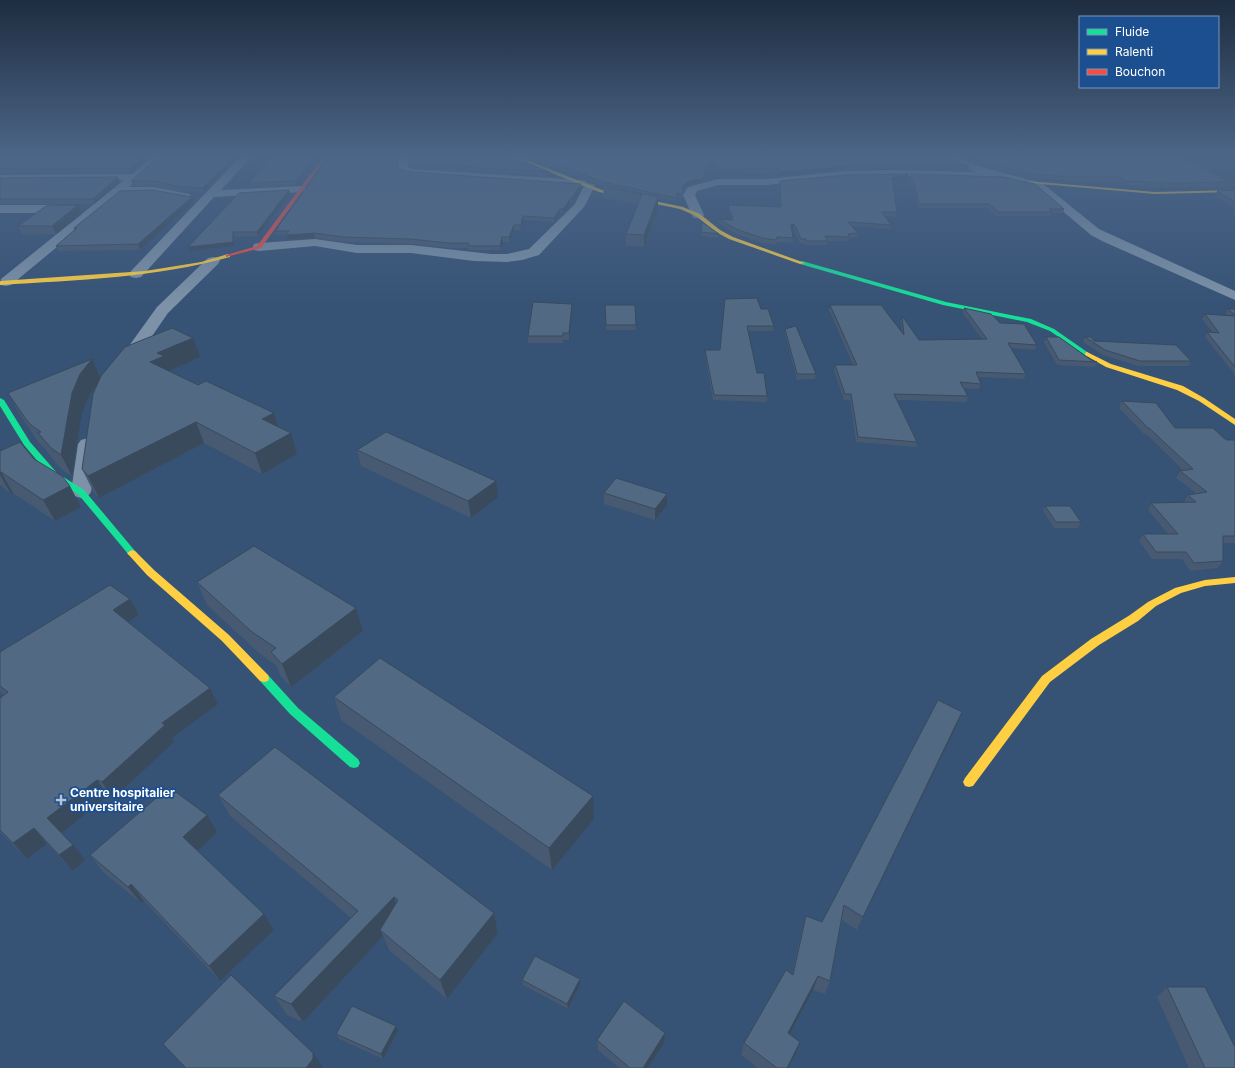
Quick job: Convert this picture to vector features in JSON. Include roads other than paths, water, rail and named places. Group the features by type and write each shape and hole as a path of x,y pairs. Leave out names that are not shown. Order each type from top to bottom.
{"street":[{"path":"3,282 101,206"},
{"path":"136,274 201,206"},
{"path":"259,247 290,206"},
{"path":"3,282 80,279 136,274 213,261 259,247 306,242 324,243 361,249 409,249 493,258 514,257 529,255 534,252 578,206"},
{"path":"671,206 681,208 698,215 718,231 731,238 820,269 945,304 1024,319 1042,325 1052,330 1096,360 1179,388 1207,403 1235,423"},
{"path":"694,206 698,215"},
{"path":"1063,206 1090,228 1106,238 1235,296"},
{"path":"0,209 98,208"},
{"path":"116,374 145,336 162,310 213,261"},
{"path":"0,400 27,443 54,475 81,492 119,536 142,566 185,601 241,652 294,711 354,763"},
{"path":"81,492 90,430"},
{"path":"969,782 1046,679 1095,642 1134,618 1152,604 1178,590 1205,583 1235,580"}],"place":[{"name":"Centre hospitalier universitaire","path":"61,800"}]}
